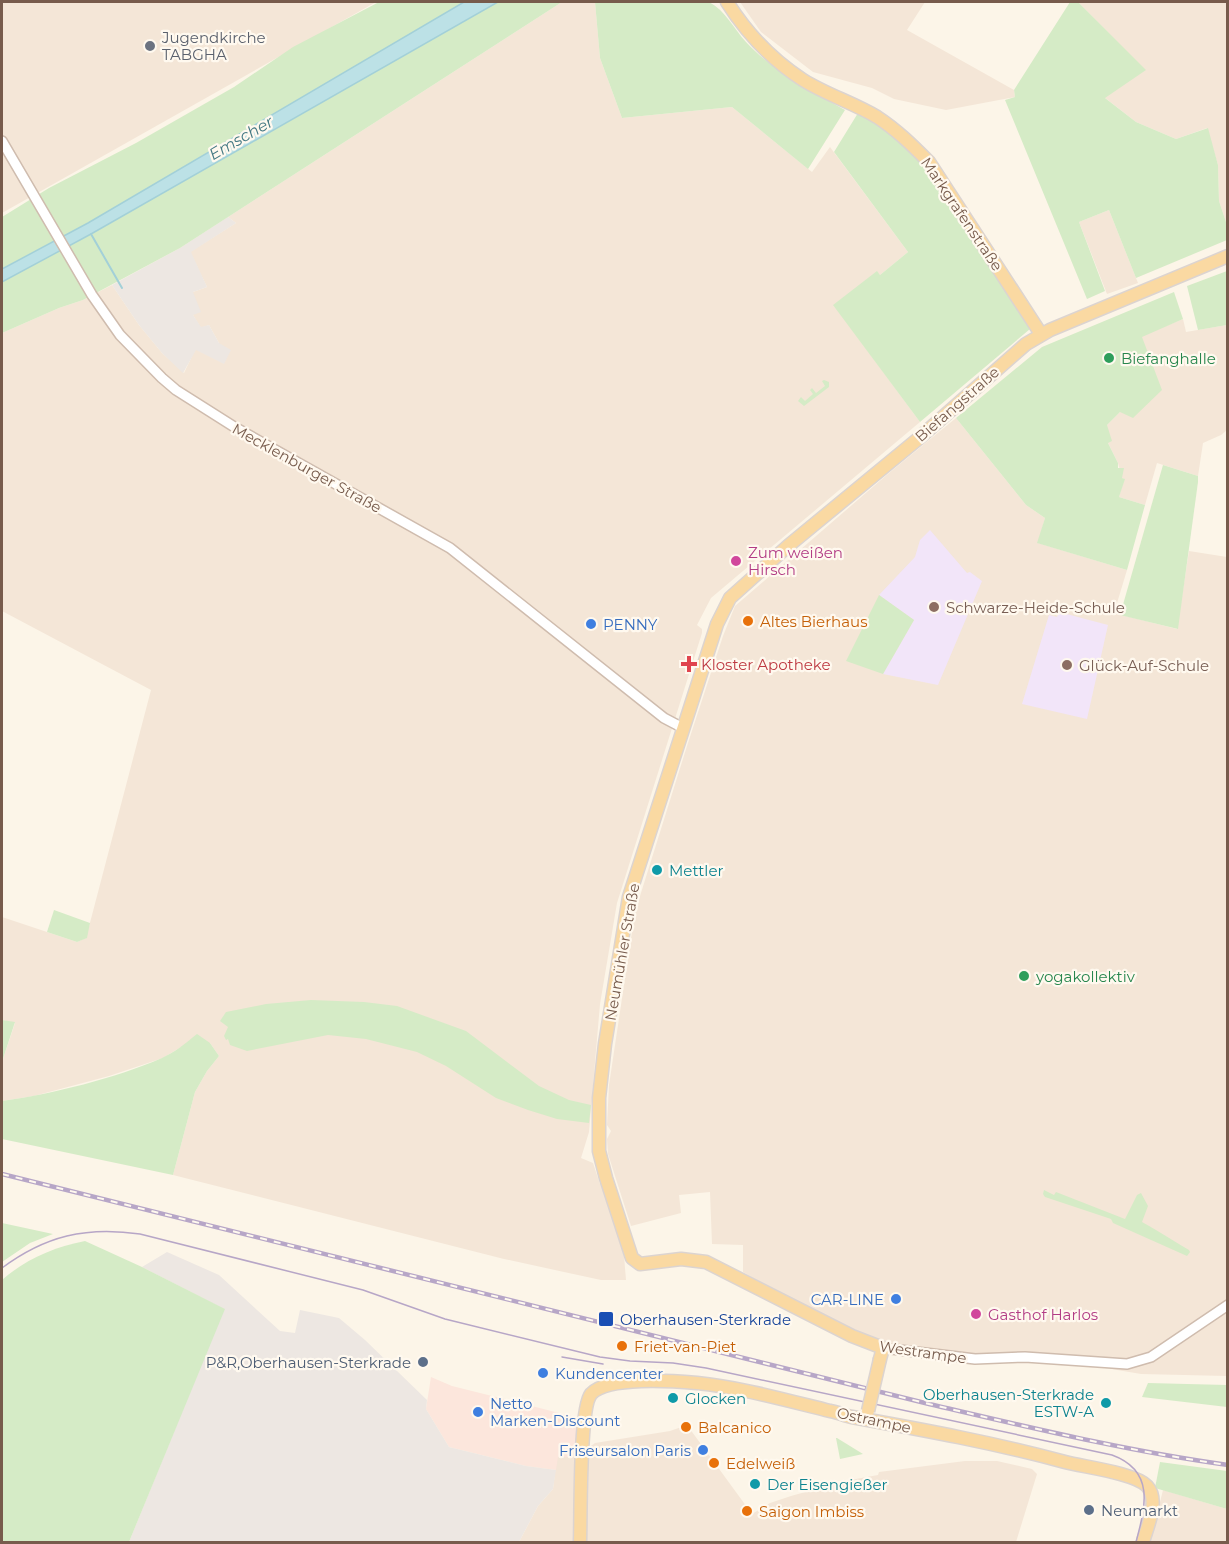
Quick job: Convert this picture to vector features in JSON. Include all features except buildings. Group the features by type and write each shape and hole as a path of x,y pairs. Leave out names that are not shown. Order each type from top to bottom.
{"main road":[{"name":"Markgrafenstraße","path":"727,2 749,32 786,67 819,89 877,117 901,135 929,162 1041,334"},
{"name":"Biefangstraße","path":"723,609 730,598 788,546 918,439 1026,344 1041,334 1227,256"},
{"name":"Neumühler Straße","path":"640,1264 632,1258 600,1158 599,1098 629,897 723,609"},
{"name":"Westrampe","path":"640,1264 688,1259 706,1262 852,1336 881,1354"},
{"path":"867,1414 881,1354"},
{"name":"Ostrampe","path":"580,1542 585,1410 590,1396 598,1389 633,1382 699,1383 851,1417 867,1414 1133,1478 1145,1485 1150,1491 1153,1502 1143,1542"}],"street":[{"name":"Mecklenburger Straße","path":"2,141 92,295 120,334 146,364 176,390 236,428 450,548 664,718 683,728"},
{"name":"Westrampe","path":"881,1354 975,1359 1025,1357 1127,1364 1140,1362 1161,1352 1227,1305"}],"shaded area":[{"path":"2,2 376,2 2,213"},
{"path":"562,2 595,2 600,58 622,118 732,107 812,172 830,147 908,252 880,275 877,272 834,305 920,422 711,598 697,625 702,629 702,633 617,903 600,1004 589,1132 581,1158 593,1163 600,1184 602,1184 624,1256 626,1280 601,1280 504,1259 173,1175 195,1092 219,1056 210,1043 181,1047 163,1058 109,1076 34,1096 2,1101 2,1062 15,1023 2,1020 2,917 77,942 86,938 151,690 2,611 2,333 83,300 112,285 139,325 162,353 184,373 195,350 219,343 209,325 201,328 193,315 193,292 207,287 190,252 236,223 228,217"},
{"path":"740,2 925,2 907,30 1014,90 1015,97 946,110 894,99 872,88 813,72 761,32"},
{"path":"1078,2 1227,2 1227,225 1219,201 1218,165 1207,128 1176,139 1136,122 1104,97 1145,70"},
{"path":"1109,210 1138,283 1107,294 1079,222"},
{"path":"228,217 236,223 191,252 207,287 193,292 201,312 193,315 201,327 209,325 219,343 231,350 224,364 196,350 183,373 162,353 139,325 112,285 180,248"},
{"path":"1183,319 1186,332 1227,325 1227,430 1203,443 1198,476 1157,463 1145,505 1119,497 1124,479 1108,443 1107,425 1120,412 1141,336"},
{"path":"956,418 1026,505 1045,518 1038,543 1127,570 1114,613 1177,629 1189,551 1227,557 1227,1376 1141,1374 1022,1354 987,1356 892,1348 816,1315 743,1272 743,1245 712,1244 710,1192 679,1195 681,1213 631,1226 608,1154 607,1139 611,1131 607,1125 609,1085 635,912 687,746 735,606"},
{"name":"Schwarze-Heide-Schule","path":"930,530 967,573 970,572 982,581 938,685 883,674 914,620 879,595 915,557 920,540"},
{"name":"Glück-Auf-Schule","path":"1059,612 1108,625 1087,719 1022,704 1049,615 1057,617"},
{"path":"167,1252 219,1275 280,1331 295,1333 300,1310 339,1318 427,1400 426,1409 449,1447 526,1466 556,1470 553,1489 538,1506 519,1542 129,1542 224,1309 142,1267"},
{"path":"431,1377 452,1386 579,1418 576,1457 558,1457 556,1470 526,1466 449,1447 426,1409"},
{"path":"687,1425 752,1514 770,1503 791,1496 845,1481 878,1475 879,1472 965,1461 997,1461 1032,1469 1037,1474 1016,1542 519,1542 538,1506 553,1489 557,1456 590,1457 591,1446 595,1443 670,1431"},
{"path":"1163,1490 1227,1509 1227,1542 1150,1542"}],"green space":[{"path":"379,2 562,2 180,248 83,300 2,333 2,217 49,188 136,143 234,87 293,47"},
{"path":"595,2 709,2 720,10 746,42 768,63 845,110 808,169 732,107 622,118 600,58"},
{"path":"1070,2 1078,2 1146,70 1105,98 1136,122 1176,139 1208,128 1218,165 1219,201 1227,225 1227,240 1136,278 1109,210 1079,222 1105,291 1087,299 1005,100 1015,97 1014,90"},
{"path":"858,113 893,133 923,163 1030,329 920,422 833,305 877,271 880,275 908,252 834,152"},
{"path":"1227,271 1227,325 1198,330 1187,286"},
{"path":"1174,292 1183,319 1142,337 1162,390 1133,418 1120,412 1107,425 1112,441 1108,443 1118,463 1118,468 1124,468 1122,478 1125,479 1119,497 1145,505 1127,570 1037,543 1045,518 1026,505 956,418 1042,347"},
{"path":"822,381 829,382 829,387 804,406 798,401 801,397 805,401 813,394 810,390 812,388 816,393 825,386"},
{"path":"1163,465 1198,476 1178,629 1120,615"},
{"path":"879,595 914,620 883,674 846,661"},
{"path":"54,910 90,923 87,938 77,942 47,932"},
{"path":"311,1000 397,1006 466,1031 539,1086 569,1100 591,1105 589,1123 557,1119 496,1098 446,1066 417,1052 366,1039 328,1035 247,1051 230,1045 224,1036 228,1027 220,1021 226,1012 266,1004"},
{"path":"2,1020 15,1022 2,1062"},
{"path":"197,1034 210,1043 219,1056 195,1092 173,1175 2,1139 2,1101 62,1090 125,1072 167,1056"},
{"path":"1044,1190 1054,1195 1056,1192 1125,1219 1137,1195 1141,1193 1148,1206 1142,1222 1190,1252 1187,1256 1113,1223 1111,1219 1045,1197"},
{"path":"2,1223 53,1234 30,1243 2,1262"},
{"path":"85,1241 225,1309 129,1542 2,1542 2,1280 41,1255"},
{"path":"1148,1383 1227,1385 1227,1407 1142,1397"},
{"path":"837,1438 863,1454 840,1459"},
{"path":"1160,1462 1227,1471 1227,1509 1155,1488"}],"water":[{"name":"Emscher","path":"464,2 498,2 91,234 2,282 2,269 88,223"}],"waterway":[{"path":"91,234 122,288"}],"tram line":[{"path":"2,1268 34,1248 67,1236 102,1231 140,1234 363,1290 445,1319 600,1357 706,1368 1112,1455 1126,1462 1136,1471 1141,1481 1144,1504 1136,1542"},
{"path":"562,1357 603,1364"}],"railway":[{"path":"2,1174 929,1404 1115,1446 1228,1465"}],"place":[{"name":"Jugendkirche TABGHA","path":"150,46"},
{"name":"Biefanghalle","path":"1109,358"},
{"name":"Zum weißen Hirsch","path":"736,561"},
{"name":"Schwarze-Heide-Schule","path":"934,607"},
{"name":"Altes Bierhaus","path":"748,621"},
{"name":"PENNY","path":"591,624"},
{"name":"Kloster Apotheke","path":"689,664"},
{"name":"Glück-Auf-Schule","path":"1067,665"},
{"name":"Mettler","path":"657,870"},
{"name":"yogakollektiv","path":"1024,976"},
{"name":"CAR-LINE","path":"896,1299"},
{"name":"Gasthof Harlos","path":"976,1314"},
{"name":"Oberhausen-Sterkrade","path":"606,1319"},
{"name":"Friet-van-Piet","path":"622,1346"},
{"name":"P&R,Oberhausen-Sterkrade","path":"423,1362"},
{"name":"Kundencenter","path":"543,1373"},
{"name":"Glocken","path":"673,1398"},
{"name":"Oberhausen-Sterkrade ESTW-A","path":"1106,1403"},
{"name":"Netto Marken-Discount","path":"478,1412"},
{"name":"Balcanico","path":"686,1427"},
{"name":"Friseursalon Paris","path":"703,1450"},
{"name":"Edelweiß","path":"714,1463"},
{"name":"Der Eisengießer","path":"755,1484"},
{"name":"Neumarkt","path":"1089,1510"},
{"name":"Saigon Imbiss","path":"747,1511"}]}
